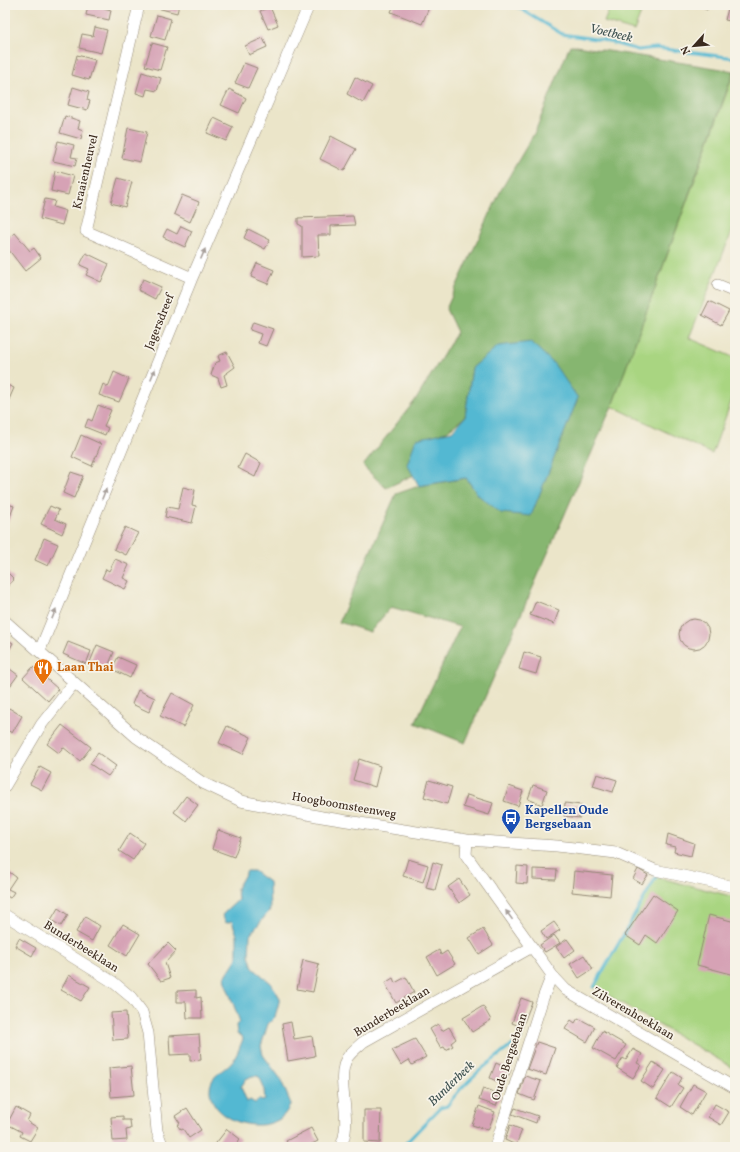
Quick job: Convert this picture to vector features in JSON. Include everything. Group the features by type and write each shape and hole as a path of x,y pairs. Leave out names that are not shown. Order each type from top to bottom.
{"street":[{"name":"Kraaienheuvel","path":"139,5 86,231 192,278"},
{"name":"Jagersdreef","path":"40,650 192,278 309,5"},
{"path":"718,285 735,292"},
{"name":"Hoogboomsteenweg","path":"5,621 40,650 74,683 136,737 203,783 241,801 322,817 467,840 557,846 616,853 655,870 735,888"},
{"path":"5,786 41,725 74,683"},
{"path":"467,840 466,855 532,946"},
{"name":"Bunderbeeklaan","path":"5,915 113,982 131,997 142,1012 148,1033 157,1131 163,1147"},
{"name":"Zilverenhoeklaan","path":"532,946 552,975 566,990 735,1088"},
{"name":"Bunderbeeklaan","path":"340,1147 346,1125 343,1072 347,1058 363,1042 532,946"},
{"name":"Oude Bergsebaan","path":"495,1147 543,998 552,975"}],"green space":[{"path":"611,5 644,5 634,31 604,22"},
{"path":"570,45 734,71 612,406 465,743 415,723 460,627 391,607 370,632 339,622 396,494 419,486 466,478 478,495 472,368 465,417 430,444 416,474 386,488 363,466 417,398 457,332 446,309 501,190 535,132"},
{"path":"735,70 735,224 689,338 735,358 735,391 712,454 612,406"},
{"path":"656,877 735,897 735,1069 594,987"}],"water":[{"path":"531,342 554,364 578,398 531,516 501,513 478,495 466,478 419,486 407,464 416,439 452,431 465,417 472,368 498,346"},
{"path":"247,871 254,871 269,882 270,910 250,935 249,955 253,968 271,983 280,998 275,1017 268,1024 261,1046 263,1055 280,1078 291,1104 286,1113 280,1119 269,1124 248,1124 227,1117 213,1102 210,1092 212,1081 234,1059 243,1039 242,1036 237,1034 236,1025 240,1022 227,987 225,977 237,958 237,935 232,921 226,923 222,915 238,900 237,888","holes":["252,1076 258,1076 263,1084 265,1100 261,1101 260,1099 255,1103 250,1100 247,1102 241,1087 246,1079"]}],"building":[{"path":"88,5 105,5 104,8 111,10 109,20 86,15"},
{"path":"158,5 179,5 177,13 157,8"},
{"path":"394,5 430,5 422,24 391,12"},
{"path":"696,5 709,5 707,10"},
{"path":"729,5 735,5 735,22 725,20"},
{"path":"270,7 278,25 268,29 260,11"},
{"path":"157,15 171,19 165,40 151,36"},
{"path":"95,27 107,30 101,53 79,48 82,34 93,36"},
{"path":"263,38 267,47 249,55 245,46"},
{"path":"152,43 167,47 160,70 145,66"},
{"path":"77,55 95,60 89,80 72,75"},
{"path":"244,63 257,68 248,88 235,83"},
{"path":"142,72 161,78 157,91 147,89 145,96 136,93"},
{"path":"355,77 372,86 363,103 347,94"},
{"path":"73,87 89,92 87,100 90,101 87,110 68,105"},
{"path":"229,89 246,98 239,113 221,105"},
{"path":"65,116 80,121 78,128 83,130 81,139 60,133"},
{"path":"214,118 233,127 226,141 207,133"},
{"path":"128,128 147,132 140,162 122,158"},
{"path":"331,136 356,149 344,171 320,159"},
{"path":"58,141 74,145 71,157 77,158 75,166 53,161"},
{"path":"55,171 73,176 68,195 51,191"},
{"path":"118,178 132,182 125,207 111,203"},
{"path":"182,195 199,202 190,222 174,214"},
{"path":"45,199 55,201 53,207 66,211 62,225 40,219"},
{"path":"353,216 355,225 331,226 331,235 318,235 319,256 302,257 302,226 298,224 298,218"},
{"path":"181,226 192,231 185,247 163,237 167,229 177,234"},
{"path":"248,229 270,240 265,249 244,238"},
{"path":"15,233 30,251 34,248 41,258 25,271 5,245 5,240"},
{"path":"86,253 109,264 101,282 86,275 89,269 80,265"},
{"path":"257,263 274,270 268,284 251,277"},
{"path":"143,279 161,287 155,299 138,290"},
{"path":"709,301 729,311 721,325 702,315"},
{"path":"253,322 273,329 266,346 258,343 261,334 250,330"},
{"path":"227,352 235,367 224,375 227,385 221,387 218,378 211,375 215,363 220,361 218,356"},
{"path":"114,372 129,379 119,402 99,395 103,384 108,387"},
{"path":"5,384 14,388 7,404 5,404"},
{"path":"98,405 111,410 104,426 108,428 105,435 85,427 88,419 92,421"},
{"path":"81,435 101,444 92,466 72,457"},
{"path":"245,454 261,463 255,477 238,468"},
{"path":"71,472 83,476 74,498 63,493"},
{"path":"183,487 195,490 192,505 196,506 192,523 165,517 167,507 178,509"},
{"path":"5,503 14,506 8,522 5,521"},
{"path":"50,506 59,510 55,519 66,524 62,534 41,524"},
{"path":"125,527 138,533 126,555 114,549"},
{"path":"44,538 58,544 48,566 35,560"},
{"path":"115,559 129,565 123,578 129,581 125,589 102,578 106,569 109,571"},
{"path":"5,570 14,579 5,589"},
{"path":"536,601 559,610 554,624 530,615"},
{"path":"694,619 700,620 708,628 708,640 700,648 694,649 688,648 680,640 679,634 680,628 688,620"},
{"path":"5,638 13,643 7,654 5,653"},
{"path":"68,642 91,651 86,664 63,654"},
{"path":"97,645 114,652 107,669 90,662"},
{"path":"524,652 541,657 536,674 519,669"},
{"path":"118,657 136,665 130,678 112,669"},
{"path":"6,666 18,675 10,686 5,682"},
{"path":"33,667 58,689 48,701 23,678"},
{"path":"138,690 155,698 149,712 132,704"},
{"path":"172,693 194,705 183,727 160,716"},
{"path":"9,708 22,716 12,733 5,729 5,713"},
{"path":"62,725 91,747 80,761 63,747 59,753 47,744"},
{"path":"227,726 251,737 243,754 219,743"},
{"path":"98,753 116,766 108,776 90,764"},
{"path":"359,759 380,766 375,787 353,780"},
{"path":"40,767 51,773 42,790 30,784"},
{"path":"597,774 617,780 613,792 593,786"},
{"path":"429,780 452,787 447,804 424,797"},
{"path":"533,785 547,790 542,805 528,799"},
{"path":"509,786 523,791 518,806 504,801"},
{"path":"467,795 493,803 489,815 463,807"},
{"path":"186,796 198,805 186,821 174,812"},
{"path":"565,803 581,805 580,818 564,816"},
{"path":"218,830 241,838 234,857 212,849"},
{"path":"130,833 144,843 133,860 119,851"},
{"path":"668,834 694,843 691,856 674,852 675,847 666,845"},
{"path":"5,858 10,861 5,869"},
{"path":"408,859 428,865 423,882 403,876"},
{"path":"433,862 442,865 435,890 426,888"},
{"path":"517,866 528,867 527,884 516,883"},
{"path":"5,869 16,877 8,889 14,892 10,898 5,895"},
{"path":"533,869 557,870 556,880 533,879"},
{"path":"638,869 648,875 642,884 633,879"},
{"path":"574,871 612,875 610,896 572,892"},
{"path":"459,879 470,895 459,903 448,887"},
{"path":"653,894 678,911 657,943 646,935 640,945 625,935"},
{"path":"58,908 68,915 61,926 51,920"},
{"path":"709,915 735,922 735,975 697,965"},
{"path":"85,917 100,926 92,941 76,932"},
{"path":"554,922 560,930 546,939 541,931"},
{"path":"123,924 140,934 127,956 110,945"},
{"path":"483,929 493,945 479,954 469,938"},
{"path":"554,935 560,943 545,952 540,945"},
{"path":"19,938 36,948 32,956 15,946"},
{"path":"567,939 575,950 564,958 556,947"},
{"path":"168,943 176,951 165,963 170,978 161,981 148,964"},
{"path":"439,950 441,955 447,951 455,964 437,975 427,957"},
{"path":"584,955 593,969 579,978 570,964"},
{"path":"303,960 319,964 313,992 297,989"},
{"path":"69,975 90,987 81,1001 61,990"},
{"path":"406,977 414,992 396,1003 385,983 393,978 395,983"},
{"path":"196,990 196,998 201,997 202,1018 187,1018 186,1002 177,1002 177,991"},
{"path":"521,998 532,1002 522,1027 512,1023"},
{"path":"483,1006 491,1020 472,1032 463,1018"},
{"path":"126,1012 128,1039 113,1040 111,1013"},
{"path":"578,1018 595,1027 587,1042 565,1029 571,1020 575,1023"},
{"path":"291,1022 294,1039 312,1036 315,1056 288,1061 282,1024"},
{"path":"438,1024 442,1031 449,1027 456,1039 451,1043 453,1046 446,1050 444,1047 441,1048 430,1029"},
{"path":"602,1031 626,1045 616,1061 593,1048"},
{"path":"199,1034 201,1060 190,1061 190,1054 170,1055 169,1036"},
{"path":"415,1039 426,1057 412,1065 409,1060 401,1065 392,1050"},
{"path":"537,1042 555,1048 546,1075 527,1069"},
{"path":"633,1049 642,1054 637,1063 641,1065 633,1078 617,1068 623,1058 626,1060"},
{"path":"653,1062 665,1070 653,1089 641,1081"},
{"path":"496,1063 511,1070 504,1085 490,1078"},
{"path":"131,1066 134,1095 111,1097 109,1068"},
{"path":"673,1072 682,1078 678,1085 683,1088 671,1107 657,1098"},
{"path":"525,1076 541,1081 534,1100 519,1094"},
{"path":"693,1084 706,1091 692,1115 680,1107"},
{"path":"483,1088 501,1095 496,1106 479,1100"},
{"path":"715,1104 729,1112 721,1125 708,1117"},
{"path":"479,1106 495,1112 488,1130 472,1125"},
{"path":"16,1107 30,1115 27,1121 38,1128 30,1141 20,1136 22,1132 7,1124"},
{"path":"187,1108 201,1130 189,1138 183,1129 181,1130 177,1125 180,1123 175,1116"},
{"path":"515,1108 538,1116 536,1123 512,1114"},
{"path":"364,1110 381,1110 380,1143 364,1142"},
{"path":"123,1116 123,1120 130,1120 131,1129 126,1130 127,1140 113,1141 111,1117"},
{"path":"510,1125 522,1130 516,1145 505,1140"},
{"path":"311,1128 318,1141 306,1147 290,1147 286,1141"},
{"path":"227,1129 240,1139 234,1147 213,1147"}],"waterway":[{"name":"Voetbeek","path":"514,5 562,34 602,40 638,50 656,48 735,58"},
{"name":"Bunderbeek","path":"594,987 656,877"},
{"name":"Bunderbeek","path":"402,1147 440,1108 447,1106 472,1078 521,1039"}],"place":[{"name":"Laan Thai","path":"43,685"},
{"name":"Kapellen Oude Bergsebaan","path":"511,835"}]}
